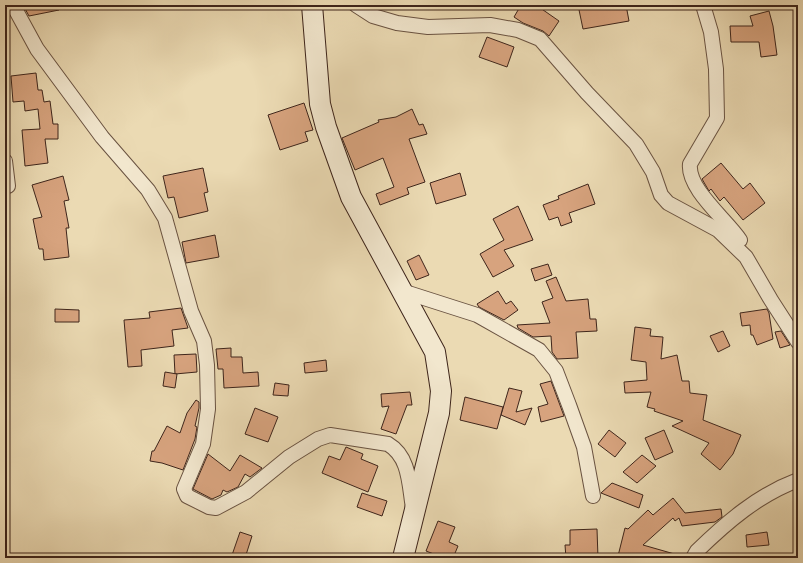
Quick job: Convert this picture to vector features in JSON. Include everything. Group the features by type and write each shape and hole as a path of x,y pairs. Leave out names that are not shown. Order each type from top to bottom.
{"street":[{"path":"12,5 37,49 102,137 148,190 166,218 191,311 204,341 207,365 208,409 203,444 184,489 184,493 209,507 216,508 246,492 269,472 303,447 318,439 330,435 343,436 388,444 396,449 406,466 414,514"},
{"path":"312,5 320,104 326,127 351,197 435,352 441,391 439,413 403,558"},
{"path":"356,5 373,16 397,23 428,27 490,25 518,30 540,39 587,93 636,144 653,172 661,195 668,204 718,230 746,257"},
{"path":"703,5 711,32 715,61 717,118 690,164 689,169 696,186 739,238 746,257 798,342"},
{"path":"5,161 8,186"},
{"path":"402,291 477,315 539,350 556,371 569,405 584,447 593,496"},
{"path":"693,558 697,551 741,511 772,491 798,480"}],"building":[{"path":"23,5 58,5 59,10 29,16"},
{"path":"521,5 536,5 559,21 549,36 543,31 523,23 514,17"},
{"path":"578,5 626,5 629,21 583,29"},
{"path":"769,11 773,26 777,55 761,57 759,42 731,42 730,26 753,26 750,16"},
{"path":"487,37 514,47 507,67 479,57"},
{"path":"36,73 38,90 42,90 44,102 50,101 53,124 58,124 58,139 45,139 48,163 25,166 22,130 40,129 38,109 25,111 24,101 13,102 11,76"},
{"path":"304,103 313,130 305,132 308,141 280,150 268,115"},
{"path":"412,109 419,125 423,124 427,134 409,139 425,182 407,188 409,194 380,205 376,194 394,187 383,158 355,170 342,138 379,122 378,120 396,117"},
{"path":"721,163 743,189 750,183 765,203 743,220 724,197 720,201 711,189 709,191 702,179"},
{"path":"203,168 208,192 204,193 208,211 179,218 174,197 168,198 163,176"},
{"path":"460,173 466,195 436,204 430,183"},
{"path":"63,176 69,200 64,201 69,228 66,228 69,257 44,260 43,249 39,249 33,219 42,217 32,185"},
{"path":"588,184 595,204 569,213 572,222 561,226 558,217 549,220 543,205 559,199 558,196"},
{"path":"518,206 533,240 504,250 514,266 493,277 480,254 504,240 493,219"},
{"path":"215,235 219,257 186,263 182,242"},
{"path":"419,255 429,275 416,280 407,261"},
{"path":"548,264 552,275 535,281 531,269"},
{"path":"556,277 566,301 588,299 590,319 596,319 597,331 576,332 578,358 557,359 552,352 551,336 533,337 518,328 517,325 550,323 542,302 553,298 546,281"},
{"path":"498,291 506,304 511,301 518,310 504,320 479,307 477,304"},
{"path":"181,308 188,328 172,330 174,346 141,350 142,366 128,367 124,320 150,318 149,312"},
{"path":"55,309 79,310 79,322 55,322"},
{"path":"767,309 773,339 757,345 753,335 751,335 750,325 742,326 740,313"},
{"path":"635,327 651,329 650,336 663,337 661,359 677,355 682,381 689,381 690,393 707,395 703,420 741,435 733,454 720,470 701,454 709,443 672,426 683,421 647,407 651,392 625,393 624,382 647,380 646,362 631,360"},
{"path":"723,331 730,346 718,352 710,336"},
{"path":"781,331 790,345 780,348 775,332"},
{"path":"231,348 231,357 242,357 243,373 258,372 259,386 224,388 223,369 218,369 216,349"},
{"path":"196,354 197,372 175,374 174,355"},
{"path":"326,360 327,371 305,373 304,363"},
{"path":"165,372 177,374 175,388 163,386"},
{"path":"551,381 564,416 541,422 538,407 548,404 540,384"},
{"path":"275,383 289,385 288,396 273,395"},
{"path":"509,388 522,391 516,412 532,408 525,425 501,415"},
{"path":"410,392 412,405 407,405 396,434 381,429 389,406 382,407 381,394"},
{"path":"465,397 503,407 497,429 460,420"},
{"path":"196,400 199,402 199,408 195,426 197,427 195,439 183,470 162,463 150,461 152,451 154,451 167,426 180,433 187,413"},
{"path":"255,408 278,417 268,442 245,434"},
{"path":"609,430 626,443 615,457 598,444"},
{"path":"664,430 673,452 655,460 645,438"},
{"path":"346,447 363,454 361,459 378,466 368,492 322,473 329,456 340,460"},
{"path":"208,454 230,471 240,455 262,468 250,477 245,474 238,487 227,492 223,490 221,495 212,499 193,489"},
{"path":"642,455 656,466 637,483 623,472"},
{"path":"612,483 643,495 639,508 601,493"},
{"path":"362,493 387,501 382,516 357,507"},
{"path":"673,498 685,513 721,509 722,517 715,522 682,526 679,518 675,521 673,518 643,545 678,555 678,558 627,558 618,556 625,528 628,529 648,510 653,515"},
{"path":"438,521 455,527 449,542 458,546 453,558 444,558 426,551"},
{"path":"597,529 598,558 566,558 565,545 570,545 570,530"},
{"path":"240,532 252,536 245,558 231,558"},
{"path":"767,532 769,545 747,547 746,535"}]}
